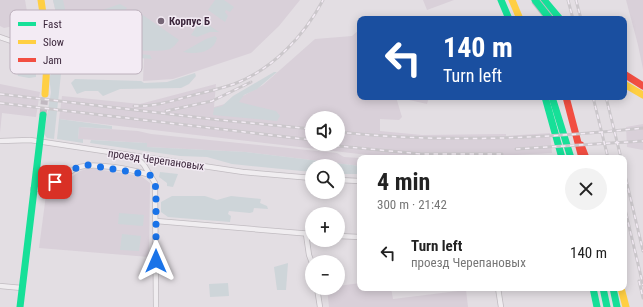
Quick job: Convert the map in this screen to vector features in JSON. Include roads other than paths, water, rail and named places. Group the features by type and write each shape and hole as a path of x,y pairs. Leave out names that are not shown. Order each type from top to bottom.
{"main road":[{"path":"41,0 43,10"},
{"path":"501,0 508,16"},
{"path":"512,0 519,16"},
{"path":"536,0 548,16"},
{"path":"540,0 544,16"},
{"path":"544,0 557,16"},
{"path":"45,94 47,74"},
{"path":"627,76 643,86"},
{"path":"627,86 643,95"},
{"path":"544,100 561,155"},
{"path":"553,100 570,155"},
{"path":"567,100 585,155"},
{"path":"20,307 43,115"},
{"path":"578,136 581,155"},
{"path":"594,291 597,307"},
{"path":"604,291 607,307"},
{"path":"614,291 617,307"},
{"path":"622,291 626,307"}],"street":[{"path":"0,37 10,41"},
{"name":"проезд Черепановых","path":"0,141 25,140 244,172 305,177"},
{"path":"136,157 155,183 156,190 156,307"},
{"name":"проезд Черепановых","path":"33,189 46,189 73,169 83,166 95,165 150,175"},
{"path":"345,180 357,181"},
{"path":"156,221 305,234"},
{"path":"345,236 357,237"},
{"path":"0,286 22,288"},
{"path":"498,291 501,307"},
{"path":"318,295 320,307"}],"tunnel":[{"path":"43,115 45,94"}],"railway":[{"path":"134,106 148,106 169,102 229,86 248,78 262,70 286,50 307,26 323,0"},
{"path":"568,0 572,16"},
{"path":"576,0 580,16"},
{"path":"166,111 212,101 251,82"},
{"path":"0,94 220,120 305,128"},
{"path":"594,100 607,155"},
{"path":"607,100 620,155"},
{"path":"0,103 305,139"},
{"path":"345,133 414,138 490,138 567,135 643,128"},
{"path":"516,149 643,141"},
{"path":"345,147 421,154 502,154"},
{"path":"627,184 643,251"},
{"path":"627,218 643,285"},
{"path":"639,281 643,298"}],"place":[{"name":"Корпус Б","path":"161,21"}]}
